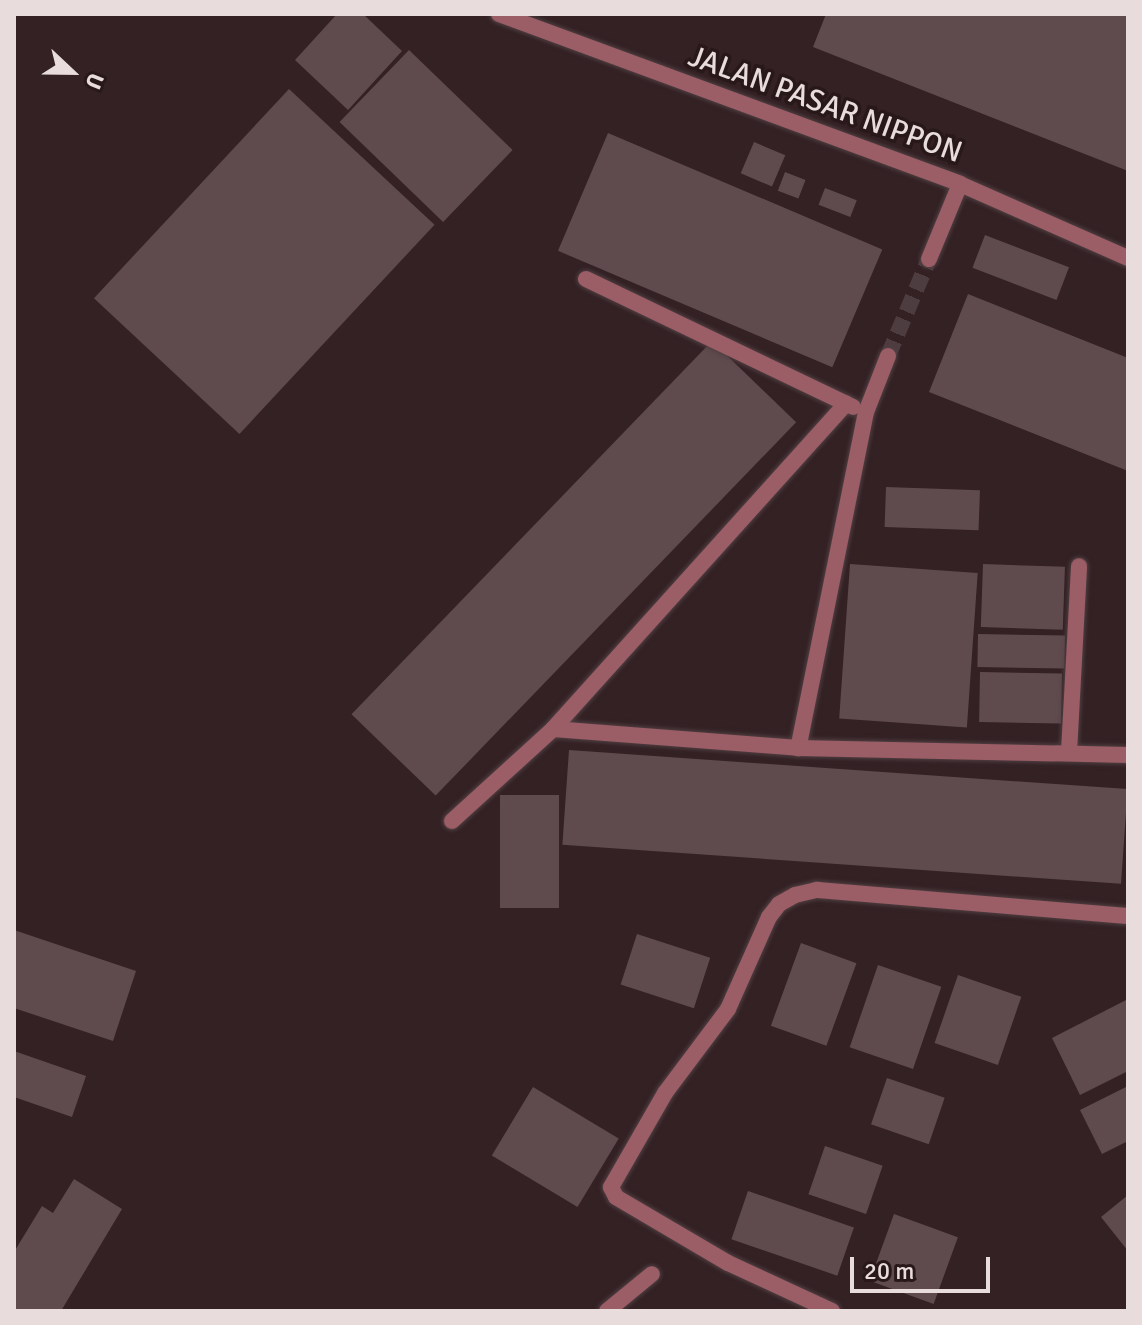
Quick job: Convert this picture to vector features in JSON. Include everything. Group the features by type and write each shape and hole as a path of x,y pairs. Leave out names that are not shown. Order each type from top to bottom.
{"street":[{"name":"JALAN PASAR NIPPON","path":"499,14 960,184 1128,258"},
{"path":"929,259 960,184"},
{"path":"586,279 866,412"},
{"path":"798,748 866,412 888,356"},
{"path":"452,821 553,729 846,404"},
{"path":"1069,752 1079,566"},
{"path":"553,729 798,748 1128,755"},
{"path":"832,1311 728,1263 616,1197 611,1187 665,1093 723,1019 769,917 779,904 795,895 817,890 1128,916"},
{"path":"607,1311 652,1274"}],"building":[{"path":"337,14 363,14 402,51 348,110 295,60"},
{"path":"826,14 1128,14 1128,171 813,47"},
{"path":"409,50 513,150 443,222 340,122"},
{"path":"289,89 435,225 239,434 94,298"},
{"path":"608,133 882,249 832,367 558,251"},
{"path":"754,142 785,155 772,187 741,173"},
{"path":"785,172 806,180 798,199 778,191"},
{"path":"825,188 857,200 850,217 819,205"},
{"path":"985,235 1069,267 1056,300 972,268"},
{"path":"968,294 1128,358 1128,471 929,392"},
{"path":"712,341 796,422 436,796 351,714"},
{"path":"886,487 980,490 979,530 885,527"},
{"path":"850,564 978,573 967,728 839,719"},
{"path":"983,564 1065,567 1063,630 981,627"},
{"path":"978,634 1065,636 1064,669 977,667"},
{"path":"980,672 1062,673 1061,723 979,722"},
{"path":"569,750 1128,789 1121,884 562,845"},
{"path":"500,795 559,795 559,908 500,908"},
{"path":"14,930 136,971 113,1041 14,1008"},
{"path":"637,934 710,958 694,1008 621,984"},
{"path":"801,943 856,963 826,1046 771,1026"},
{"path":"878,965 941,987 913,1069 850,1047"},
{"path":"958,975 1021,997 998,1065 935,1043"},
{"path":"1128,999 1128,1071 1080,1095 1052,1038"},
{"path":"14,1051 86,1076 72,1117 14,1097"},
{"path":"887,1078 945,1098 929,1144 871,1124"},
{"path":"1128,1086 1128,1141 1102,1154 1080,1110"},
{"path":"533,1087 619,1139 578,1207 492,1156"},
{"path":"825,1146 883,1166 866,1214 808,1194"},
{"path":"74,1179 122,1209 61,1311 14,1311 14,1252 42,1206 53,1213"},
{"path":"748,1191 854,1227 837,1276 731,1239"},
{"path":"1128,1195 1128,1251 1101,1217"},
{"path":"894,1214 958,1237 934,1304 870,1281"}],"tunnel":[{"path":"888,356 929,259"}]}
